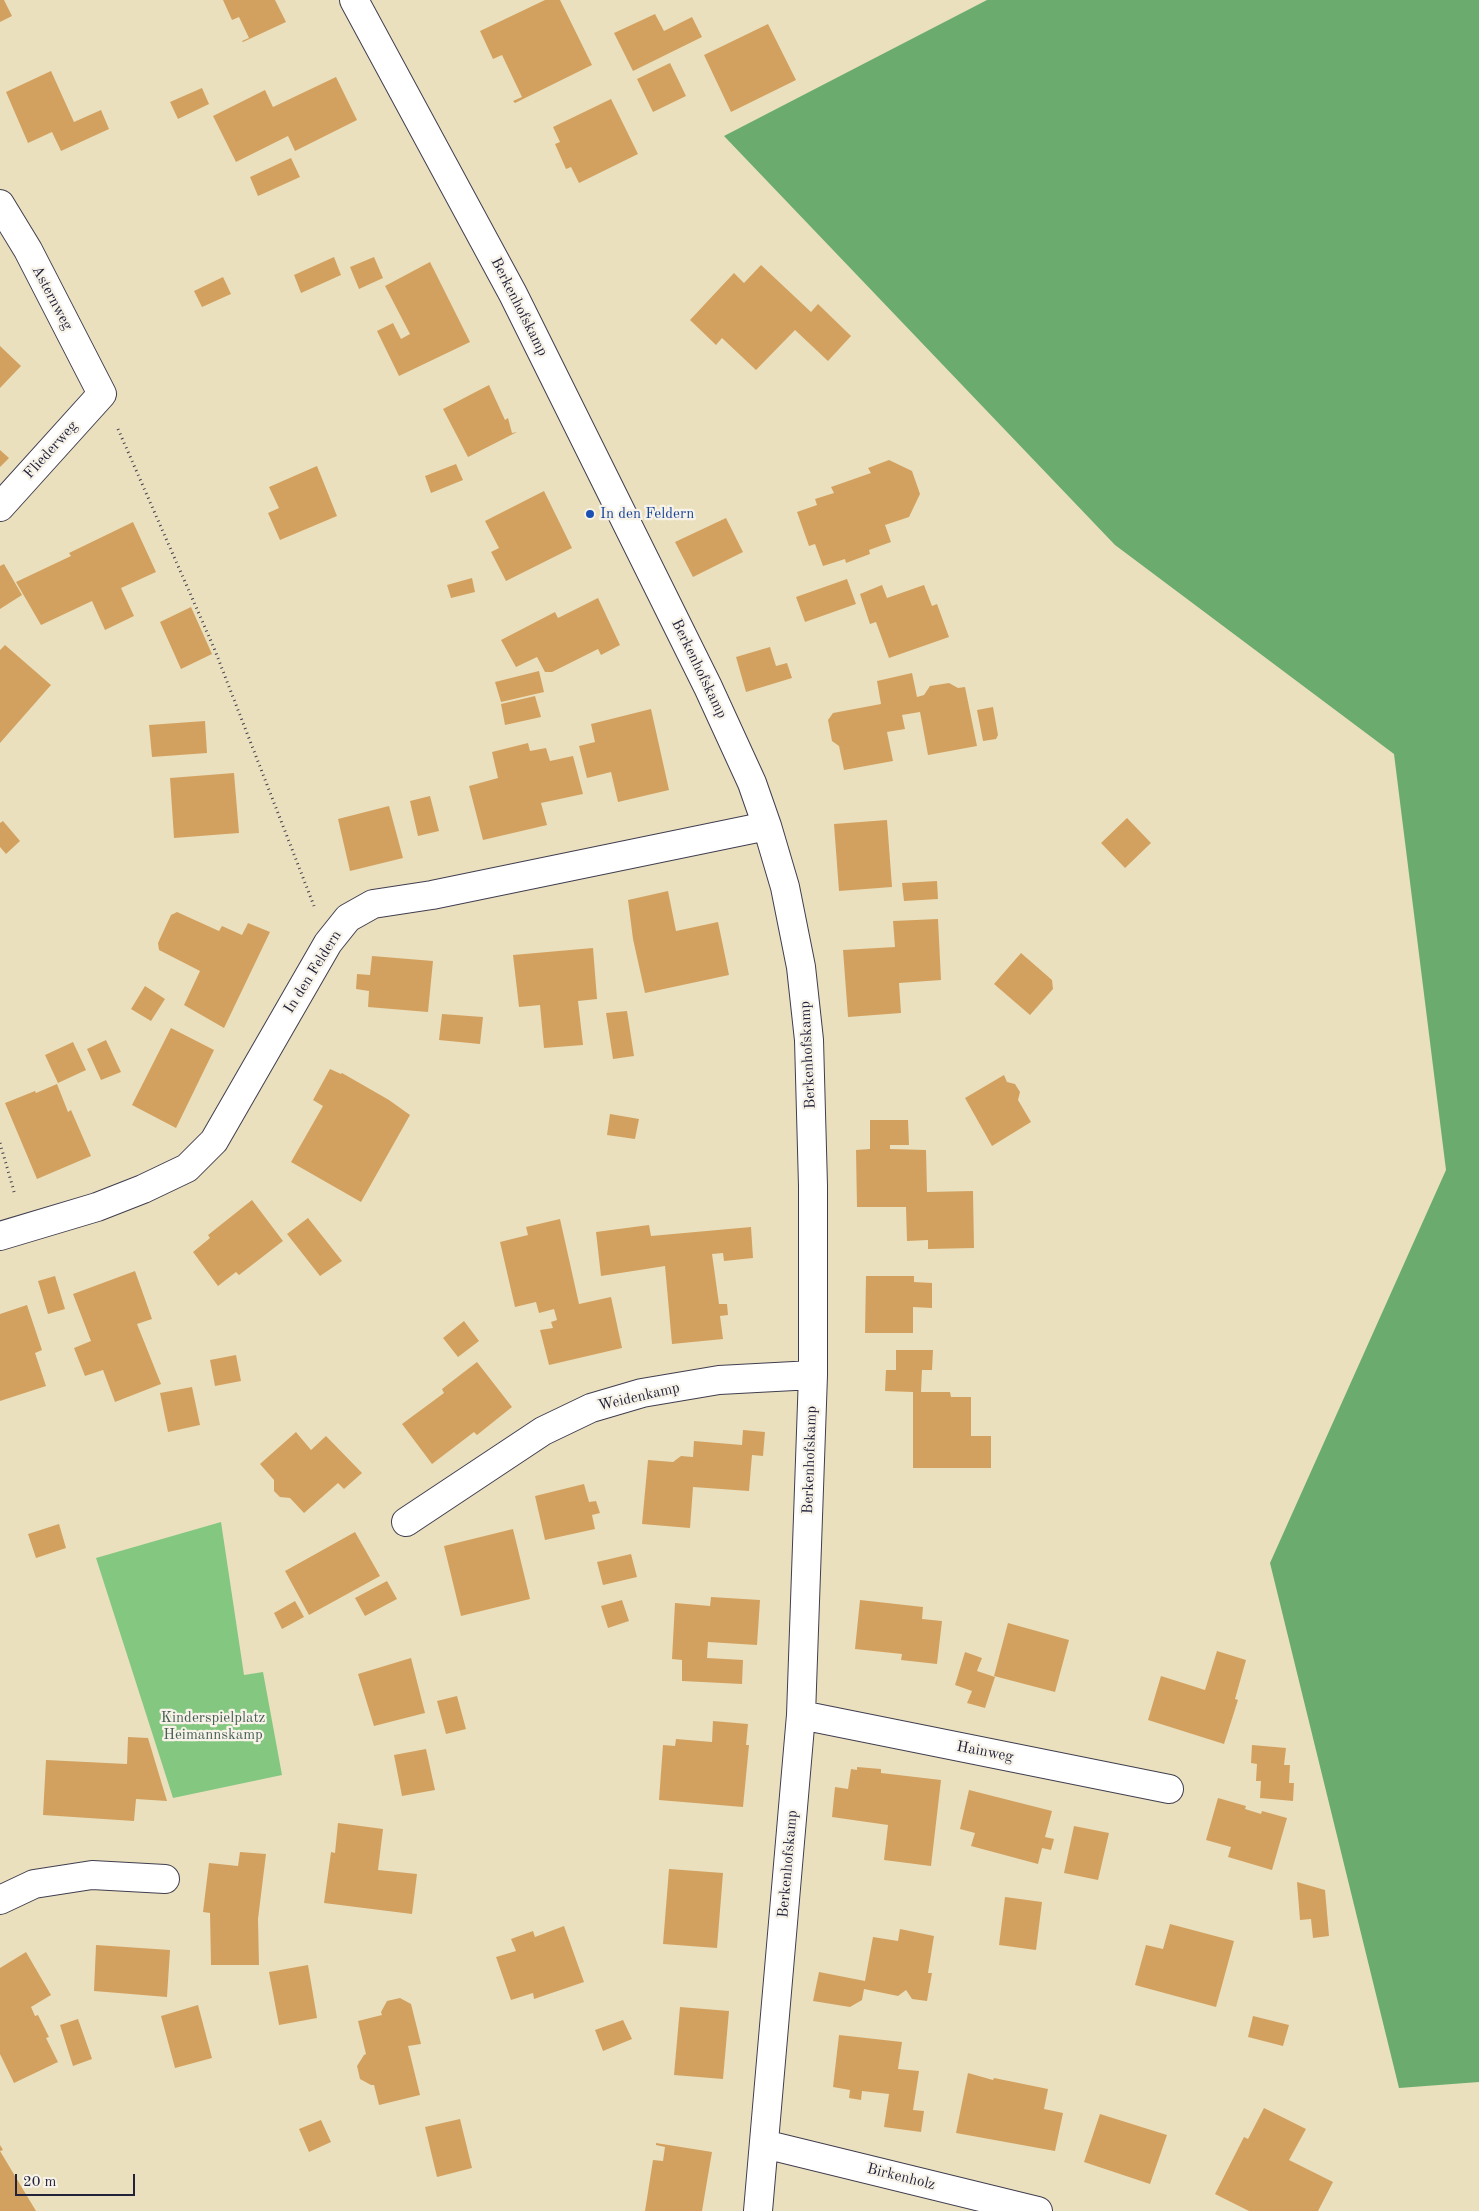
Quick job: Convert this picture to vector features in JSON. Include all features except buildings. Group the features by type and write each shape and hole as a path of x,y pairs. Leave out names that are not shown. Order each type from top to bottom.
{"street":[{"name":"Berkenhofskamp","path":"354,0 513,294 708,686 752,783 784,887 801,966 809,1040 813,1186 813,1375 801,1715 758,2211"},
{"name":"Asternweg","path":"0,204 28,250 102,394"},
{"name":"Fliederweg","path":"0,507 102,394"},
{"name":"In den Feldern","path":"12,1232 97,1207 187,1168 214,1141 328,943 348,918 372,904 432,895 766,826"},
{"name":"Weidenkamp","path":"406,1522 543,1431 591,1408 642,1393 720,1380 813,1375"},
{"name":"Hainweg","path":"801,1715 1169,1789"},
{"path":"0,1900 34,1884 92,1875 165,1879"},
{"name":"Birkenholz","path":"764,2144 1038,2211"}],"path":[{"path":"102,394 214,648 328,943"},
{"path":"0,1143 12,1232"}],"green space":[{"path":"987,0 1479,0 1479,2082 1399,2088 1270,1563 1446,1170 1394,754 1115,545 724,136"},
{"name":"Kinderspielplatz Heimannskamp","path":"221,1522 244,1675 263,1672 282,1775 173,1798 96,1558"}],"place":[{"name":"In den Feldern","path":"590,514"}]}
